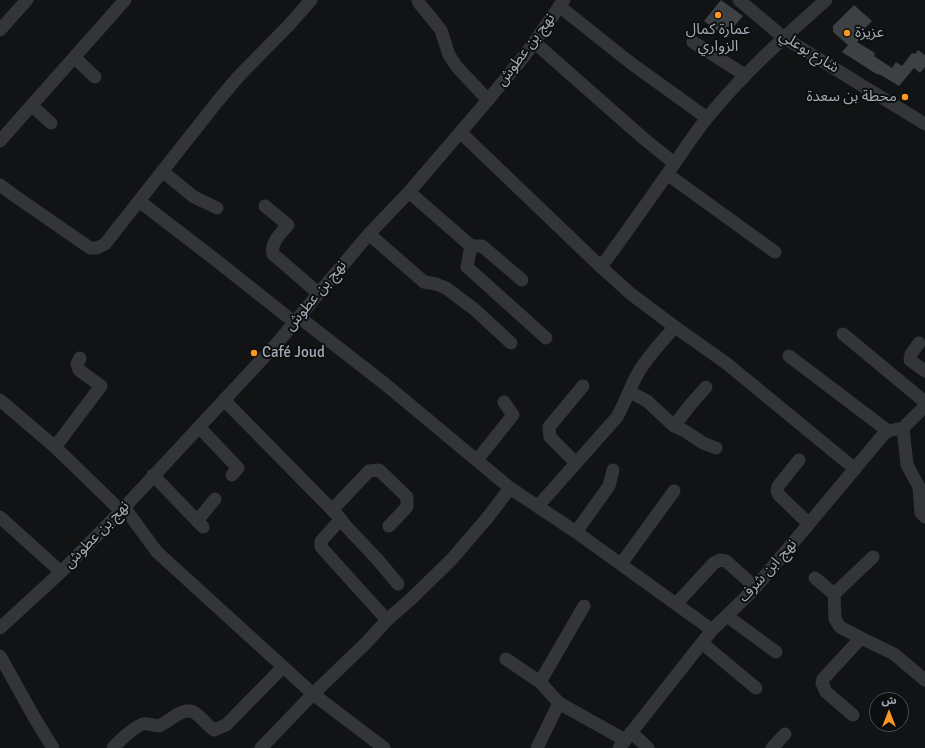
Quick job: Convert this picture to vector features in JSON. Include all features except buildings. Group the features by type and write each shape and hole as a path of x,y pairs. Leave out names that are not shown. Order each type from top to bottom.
{"street":[{"path":"0,30 27,0"},
{"path":"0,141 125,0"},
{"path":"0,185 90,248 97,248 105,244 238,77 289,25 311,0"},
{"path":"418,0 441,30 449,55 457,67 488,100"},
{"name":"شارع بوعلي","path":"739,0 783,37 925,124"},
{"path":"601,267 674,162 707,118 783,37 826,0"},
{"path":"561,3 632,64 707,118"},
{"name":"نهج بن عطوش","path":"0,628 60,572 122,509 279,341 369,234 409,192 488,100 534,42 561,3"},
{"path":"534,42 643,138 674,162"},
{"path":"693,42 745,76"},
{"path":"74,58 95,77"},
{"path":"32,106 51,123"},
{"path":"460,132 601,267 632,294 726,363 855,469"},
{"path":"162,171 194,197 217,208"},
{"path":"667,174 775,252"},
{"path":"409,192 471,246 482,246 522,280"},
{"path":"138,201 385,384 510,488 576,532 712,630"},
{"path":"265,206 288,225 272,245 273,254 318,293"},
{"path":"369,234 424,282 436,284 446,288 474,310 511,343"},
{"path":"471,246 467,267 546,338"},
{"path":"538,506 617,417 643,364 675,327"},
{"path":"842,334 925,402"},
{"path":"919,343 911,354 910,360 925,371"},
{"path":"789,356 888,431 903,428 925,406"},
{"path":"54,447 101,386 79,370 77,364 80,358"},
{"path":"576,463 550,437 549,427 583,386"},
{"path":"674,426 706,387"},
{"path":"630,392 647,400 674,426 685,431 703,443 716,448"},
{"path":"0,400 122,509 157,552 283,667 313,694 384,748"},
{"path":"224,400 341,519 343,524 377,559 398,584"},
{"path":"477,460 513,415 504,402"},
{"path":"199,427 238,468 232,475"},
{"path":"903,428 907,464 919,487 921,513 925,517"},
{"name":"نهج ابن شرف","path":"625,740 712,630 755,587 883,435 888,431"},
{"path":"799,460 778,486 777,491 779,495 809,524"},
{"path":"332,510 369,471 379,470 407,498 407,507 388,526"},
{"path":"576,532 609,486 613,470"},
{"path":"153,475 200,524 216,499"},
{"path":"261,748 387,620 452,559 488,517 510,488"},
{"path":"621,564 674,491"},
{"path":"0,517 60,572"},
{"path":"341,519 321,541 321,547 387,620"},
{"path":"834,594 873,557"},
{"path":"676,604 714,563 720,560 726,561 755,587"},
{"path":"815,578 834,594 835,619 840,627 894,654 925,680"},
{"path":"540,682 584,606"},
{"path":"727,616 776,652"},
{"path":"853,715 826,692 822,684 823,679 861,638"},
{"path":"702,643 756,688"},
{"path":"0,656 52,748"},
{"path":"506,659 540,682 558,703 625,740 648,748"},
{"path":"113,748 116,744 140,726 145,724 159,726 184,711 190,710 195,713 214,730 220,728 226,725 283,667"},
{"path":"537,748 558,703"},
{"path":"772,748 785,734"}],"place":[{"name":"عمارة كمال الزواري","path":"718,15"},
{"name":"عزيزة","path":"847,33"},
{"name":"محطة بن سعدة","path":"905,97"},
{"name":"Café Joud","path":"254,353"}]}
